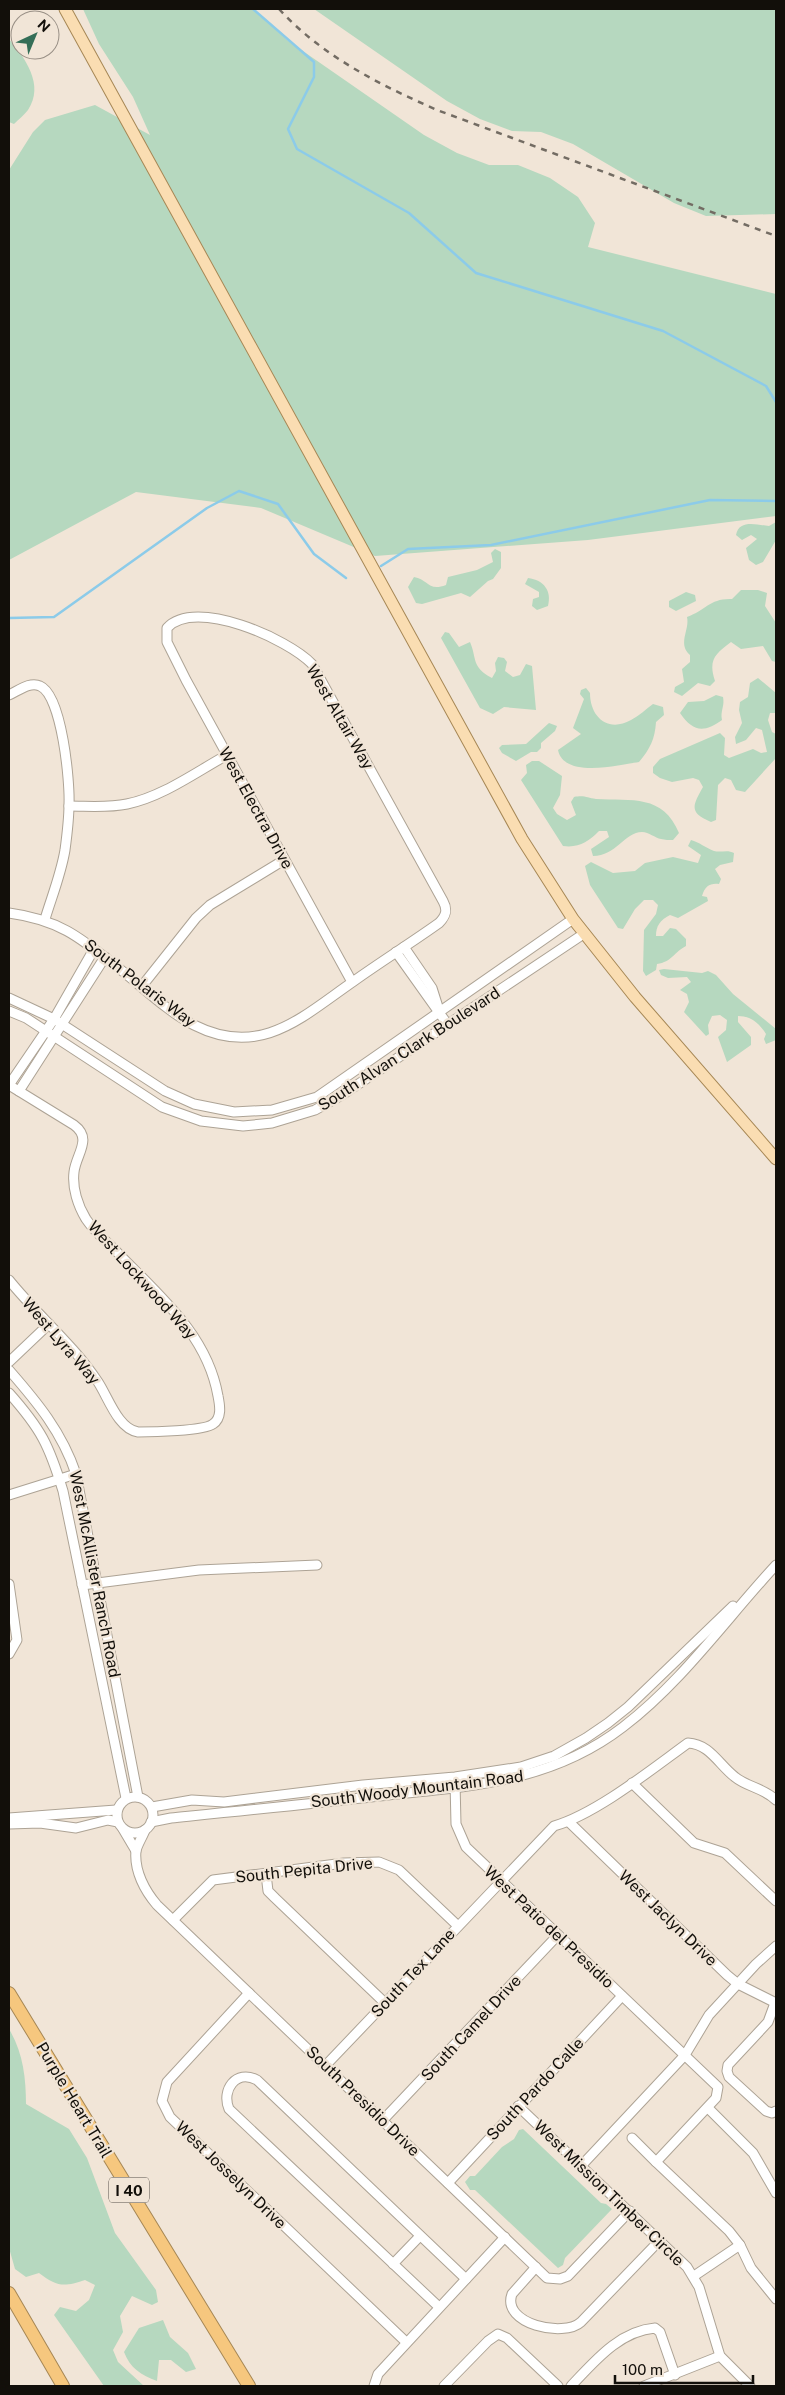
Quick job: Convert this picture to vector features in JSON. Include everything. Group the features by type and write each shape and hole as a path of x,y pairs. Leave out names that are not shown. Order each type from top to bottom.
{"highway":[{"name":"Purple Heart Trail","path":"9,1993 249,2386"},
{"path":"9,2293 62,2386"}],"main road":[{"path":"65,9 522,839 584,933 635,997 776,1159"}],"street":[{"name":"West Altair Way","path":"166,632 170,624 179,618 217,617 282,644 308,659 317,672 439,893 445,905 446,913"},
{"name":"West Electra Drive","path":"166,632 167,642 177,663 352,982"},
{"path":"9,695 29,685 40,685 50,696 61,732 67,765 69,806 64,852 45,920"},
{"path":"69,806 109,806 136,802 152,796 227,755"},
{"path":"142,986 193,922 210,904 284,860"},
{"name":"South Polaris Way","path":"9,913 45,920 72,933 193,1025 231,1036 250,1036 270,1033 290,1026 439,923 446,913"},
{"name":"South Alvan Clark Boulevard","path":"9,998 63,1024 164,1091 194,1104 234,1112 284,1108 316,1097 439,1010 574,919"},
{"name":"South Alvan Clark Boulevard","path":"9,1011 26,1018 162,1107 201,1121 243,1126 272,1123 316,1110 342,1095 584,933"},
{"path":"404,947 432,988 439,1010"},
{"path":"94,949 54,1019 9,1085 19,1091 105,957"},
{"path":"396,952 424,994 439,1010 448,1025"},
{"name":"West Lockwood Way","path":"19,1091 74,1125 84,1137 74,1173 76,1197 83,1213 95,1230 178,1316 198,1340 216,1382 220,1412 216,1422"},
{"name":"West Lyra Way","path":"9,1280 84,1362 122,1423 129,1429 138,1432 203,1428 216,1422"},
{"path":"9,1362 49,1324"},
{"name":"West McAllister Ranch Road","path":"9,1370 50,1420 69,1452 76,1474 138,1797"},
{"name":"West McAllister Ranch Road","path":"9,1393 42,1432 60,1479 126,1798"},
{"path":"9,1495 76,1474"},
{"path":"82,1585 199,1570 317,1565"},
{"name":"South Woody Mountain Road","path":"151,1822 171,1818 455,1788 534,1774 597,1745 646,1707 711,1639 776,1565"},
{"name":"South Woody Mountain Road","path":"152,1807 162,1807 192,1800 224,1802 353,1786 455,1777 521,1767 554,1756 586,1738 628,1707 716,1621 760,1583"},
{"path":"9,1584 17,1640 9,1654"},
{"name":"South Tex Lane","path":"326,2065 554,1826 569,1822 632,1783 688,1743 704,1747 736,1778 768,1792 776,1800"},
{"name":"West Patio del Presidio","path":"455,1777 456,1824 466,1846 501,1882 718,2087 719,2092 708,2108"},
{"path":"632,1783 694,1843 724,1853 776,1901"},
{"path":"120,1825 116,1810 126,1798 138,1797 152,1807 151,1822 145,1830 136,1851"},
{"path":"9,1818 116,1810"},
{"path":"9,1824 40,1823 76,1828 108,1820 134,1833 145,1830"},
{"name":"West Jaclyn Drive","path":"569,1822 738,1984 776,2003"},
{"name":"South Presidio Drive","path":"120,1825 136,1851 143,1884 157,1905 547,2278 560,2279 568,2276 630,2211"},
{"name":"South Pepita Drive","path":"173,1920 213,1880 344,1863 379,1862 399,1870 458,1926"},
{"path":"266,1874 268,1891 385,2003"},
{"name":"South Camel Drive","path":"383,2120 558,1935"},
{"path":"582,2165 685,2055 709,2016 776,1946"},
{"name":"West Josselyn Drive","path":"249,1993 166,2082 162,2101 170,2117 406,2342"},
{"name":"South Pardo Calle","path":"448,2183 622,1996"},
{"path":"776,2003 768,2022 728,2065 727,2071 729,2078 766,2111 772,2113 776,2111"},
{"path":"439,2308 229,2109 225,2100 227,2090 233,2081 243,2076 250,2076 257,2080 466,2279"},
{"name":"West Mission Timber Circle","path":"518,2106 630,2211 694,2276 720,2356 750,2386"},
{"path":"656,2162 708,2108 753,2153 776,2193"},
{"path":"632,2138 728,2231 740,2245 751,2268 776,2299"},
{"path":"393,2264 420,2236"},
{"path":"374,2386 378,2374 406,2342 505,2238"},
{"path":"536,2267 512,2294 510,2299 512,2310 525,2321 534,2325 571,2329 581,2322 660,2240"},
{"path":"694,2276 740,2245"},
{"path":"571,2386 610,2346 648,2328 655,2328 664,2339 675,2375"},
{"path":"444,2386 488,2341 498,2334 507,2338 558,2386"},
{"path":"644,2386 720,2356"}],"green space":[{"path":"83,9 254,9 287,40 424,135 457,153 489,165 518,165 550,178 578,197 595,223 588,247 776,294 776,516 588,540 375,556 261,508 136,492 9,560 9,170 33,132 45,120 95,105 150,135 133,97 99,44"},
{"path":"314,9 776,9 776,214 706,216 674,203 573,144 541,132 512,131 480,119 447,101"},
{"path":"9,39 10,60 25,60 34,82 34,91 33,101 28,110 14,124 9,122"},
{"path":"776,522 776,540 763,562 756,565 749,560 746,548 757,539 751,535 742,540 736,535 738,530 749,524 769,526"},
{"path":"495,549 501,552 501,568 493,579 488,581 470,597 461,593 422,604 416,603 408,587 414,577 435,587 446,585 448,577 477,570 493,562 491,553"},
{"path":"528,578 538,581 546,587 549,596 548,606 537,610 532,606 533,599 539,597 539,592 525,584"},
{"path":"741,590 758,590 767,593 765,606 776,623 776,662 772,661 763,646 741,649 731,642 714,658 712,668 715,681 710,686 698,683 682,696 674,692 675,687 684,682 682,669 690,662 690,655 684,646 687,617 718,600 732,599"},
{"path":"686,592 695,595 696,601 676,611 669,607 669,601"},
{"path":"445,632 449,633 459,647 470,642 478,666 485,674 492,678 496,671 495,663 498,657 504,658 507,662 505,671 513,677 520,675 526,664 532,666 536,710 504,707 493,714 480,708 441,638"},
{"path":"758,678 776,693 776,713 770,713 768,720 772,732 776,734 776,758 745,792 736,790 731,780 725,778 718,785 716,820 711,822 696,812 695,804 703,787 699,780 693,778 672,782 660,778 653,773 653,767 660,759 720,733 725,738 724,755 729,758 753,749 761,753 767,752 762,730 756,728 746,740 736,744 735,737 742,723 739,710 740,702 748,697 750,683"},
{"path":"586,688 590,693 593,709 597,716 615,725 631,720 653,704 663,707 664,715 656,722 651,744 639,762 593,768 570,765 562,759 558,750 581,734 573,728 584,699 580,694 581,690"},
{"path":"716,695 723,697 722,720 710,727 704,729 694,727 680,713 688,702 704,701"},
{"path":"549,723 557,726 555,731 541,743 541,748 537,752 531,752 516,761 502,753 499,748 502,745 526,744"},
{"path":"532,761 539,761 562,776 560,795 553,808 557,814 567,820 576,815 571,802 574,797 634,800 655,806 664,812 672,820 679,833 673,840 666,840 645,832 636,833 608,852 593,856 591,849 609,837 607,831 599,831 579,845 563,846 521,780 527,773 526,765"},
{"path":"691,840 714,851 734,853 733,862 720,865 715,869 721,879 719,884 713,884 706,888 702,896 707,897 708,901 678,918 670,915 659,924 656,936 663,936 670,928 676,929 686,939 686,946 670,959 657,964 656,970 646,976 643,971 644,930 656,914 658,905 653,900 644,900 635,909 623,929 618,928 590,885 585,866 591,862 613,873 635,871 645,863 673,857 698,863 701,855 688,846"},
{"path":"659,970 702,973 708,971 716,975 733,994 776,1029 776,1040 766,1044 764,1039 766,1034 757,1023 747,1017 738,1016 738,1022 751,1037 751,1045 727,1062 718,1037 726,1030 727,1020 720,1015 712,1016 708,1025 709,1034 706,1036 684,1012 689,1002 687,994 680,990 691,982 687,977 668,978 661,975"},
{"path":"9,2029 21,2056 26,2104 69,2129 87,2158 115,2233 156,2290 158,2302 152,2305 132,2296 120,2316 123,2332 113,2350 118,2362 144,2386 104,2386 54,2315 60,2307 76,2311 89,2300 95,2285 85,2280 66,2285 56,2283 39,2273 26,2277 15,2269 9,2248"},
{"path":"523,2129 601,2203 606,2204 612,2209 565,2258 563,2265 558,2268 475,2190 470,2190 465,2182 470,2176 475,2176 502,2147 514,2139 519,2130"},
{"path":"163,2320 170,2337 188,2353 196,2369 186,2372 171,2360 159,2360 157,2381 137,2370 126,2358 124,2352 139,2328"}],"waterway":[{"path":"253,9 314,62 314,77 288,129 297,149 409,213 476,273 663,331 766,386 776,402"},
{"path":"9,618 54,617 207,508 239,491 278,504 314,554 346,578"},
{"path":"381,566 408,549 491,545 710,500 776,501"}],"railway":[{"path":"279,9 314,41 353,68 437,110 776,236"}]}
